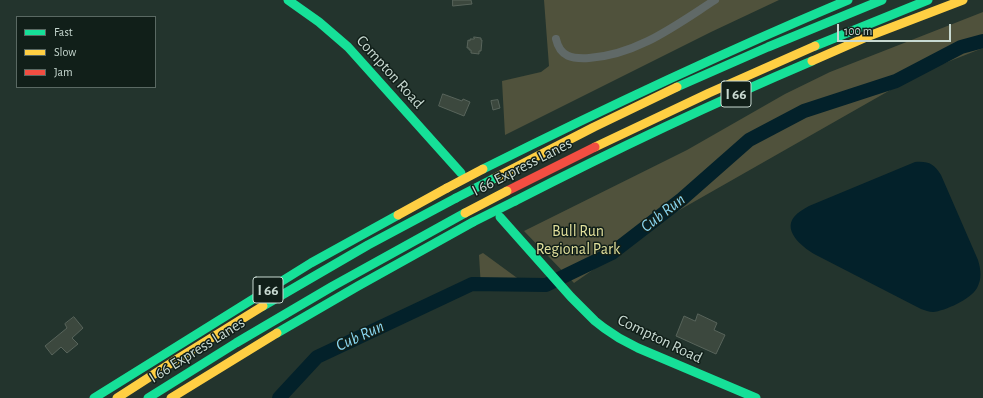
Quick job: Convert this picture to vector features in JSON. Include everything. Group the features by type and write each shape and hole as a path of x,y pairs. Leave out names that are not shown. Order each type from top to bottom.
{"main road":[{"name":"Compton Road","path":"288,0 313,17 348,47 461,173"},
{"name":"I 66","path":"94,398 312,263 447,188 639,92 772,32 848,0"},
{"name":"I 66 Express Lanes","path":"117,398 209,339 280,296 368,245 493,178 657,97 725,66 882,0"},
{"name":"I 66 Express Lanes","path":"148,398 236,343 320,294 507,191 702,96 928,0"},
{"name":"I 66","path":"171,398 329,302 473,222 586,164 722,100 816,59 963,0"},
{"name":"Compton Road","path":"500,217 571,297 595,321 619,338 638,348 756,398"}],"street":[{"path":"556,38 559,47 566,55 583,58 606,56 651,40 715,0"}],"green space":[{"path":"544,0 779,0 711,32 505,135 502,81 541,72 549,66"},
{"name":"Bull Run Regional Park","path":"983,12 983,48 922,72 676,212 574,283 524,231 687,150 785,94 830,72"},
{"name":"Bull Run Regional Park","path":"483,253 524,283 481,288 479,255"}],"water":[{"path":"915,162 931,164 941,175 978,260 980,271 979,285 974,292 964,300 951,307 933,312 921,309 816,255 806,249 796,239 791,228 791,223 794,217 809,206"}],"building":[{"path":"453,0 471,0 472,4 453,6"},
{"path":"474,37 481,38 482,40 481,51 479,51 479,54 471,53 471,50 467,48 468,40 470,41 470,39 474,39"},
{"path":"443,94 462,101 463,99 470,102 464,116 439,106"},
{"path":"498,100 500,108 493,110 491,101"},
{"path":"698,314 717,323 714,330 725,335 716,354 676,336 684,316 695,321"},
{"path":"74,317 83,328 72,338 78,344 67,353 61,347 52,355 45,346 67,328 65,324"}],"waterway":[{"name":"Cub Run","path":"279,398 317,357 472,284 546,285 612,253 682,199 749,140 804,111 896,81 961,47 983,41"}],"traffic: fast":[{"path":"288,0 319,22 348,47 461,173"},
{"path":"483,169 664,82 848,0"},
{"path":"677,87 768,47 882,0"},
{"path":"815,46 928,0"},
{"path":"515,201 662,128 812,61"},
{"path":"456,198 493,179"},
{"path":"263,306 368,245 456,198"},
{"path":"473,222 515,201"},
{"path":"148,398 236,343 333,286 465,213"},
{"path":"94,398 311,263 398,215"},
{"path":"500,217 571,297 604,328 638,348 756,398"},
{"path":"277,333 473,222"}],"traffic: slow":[{"path":"812,61 869,36 963,0"},
{"path":"595,147 709,93 815,46"},
{"path":"493,179 594,127 677,87"},
{"path":"447,188 483,169"},
{"path":"398,215 447,188"},
{"path":"465,213 507,191"},
{"path":"117,398 263,306"},
{"path":"171,398 277,333"}],"traffic: jam":[{"path":"507,191 595,147"}]}
